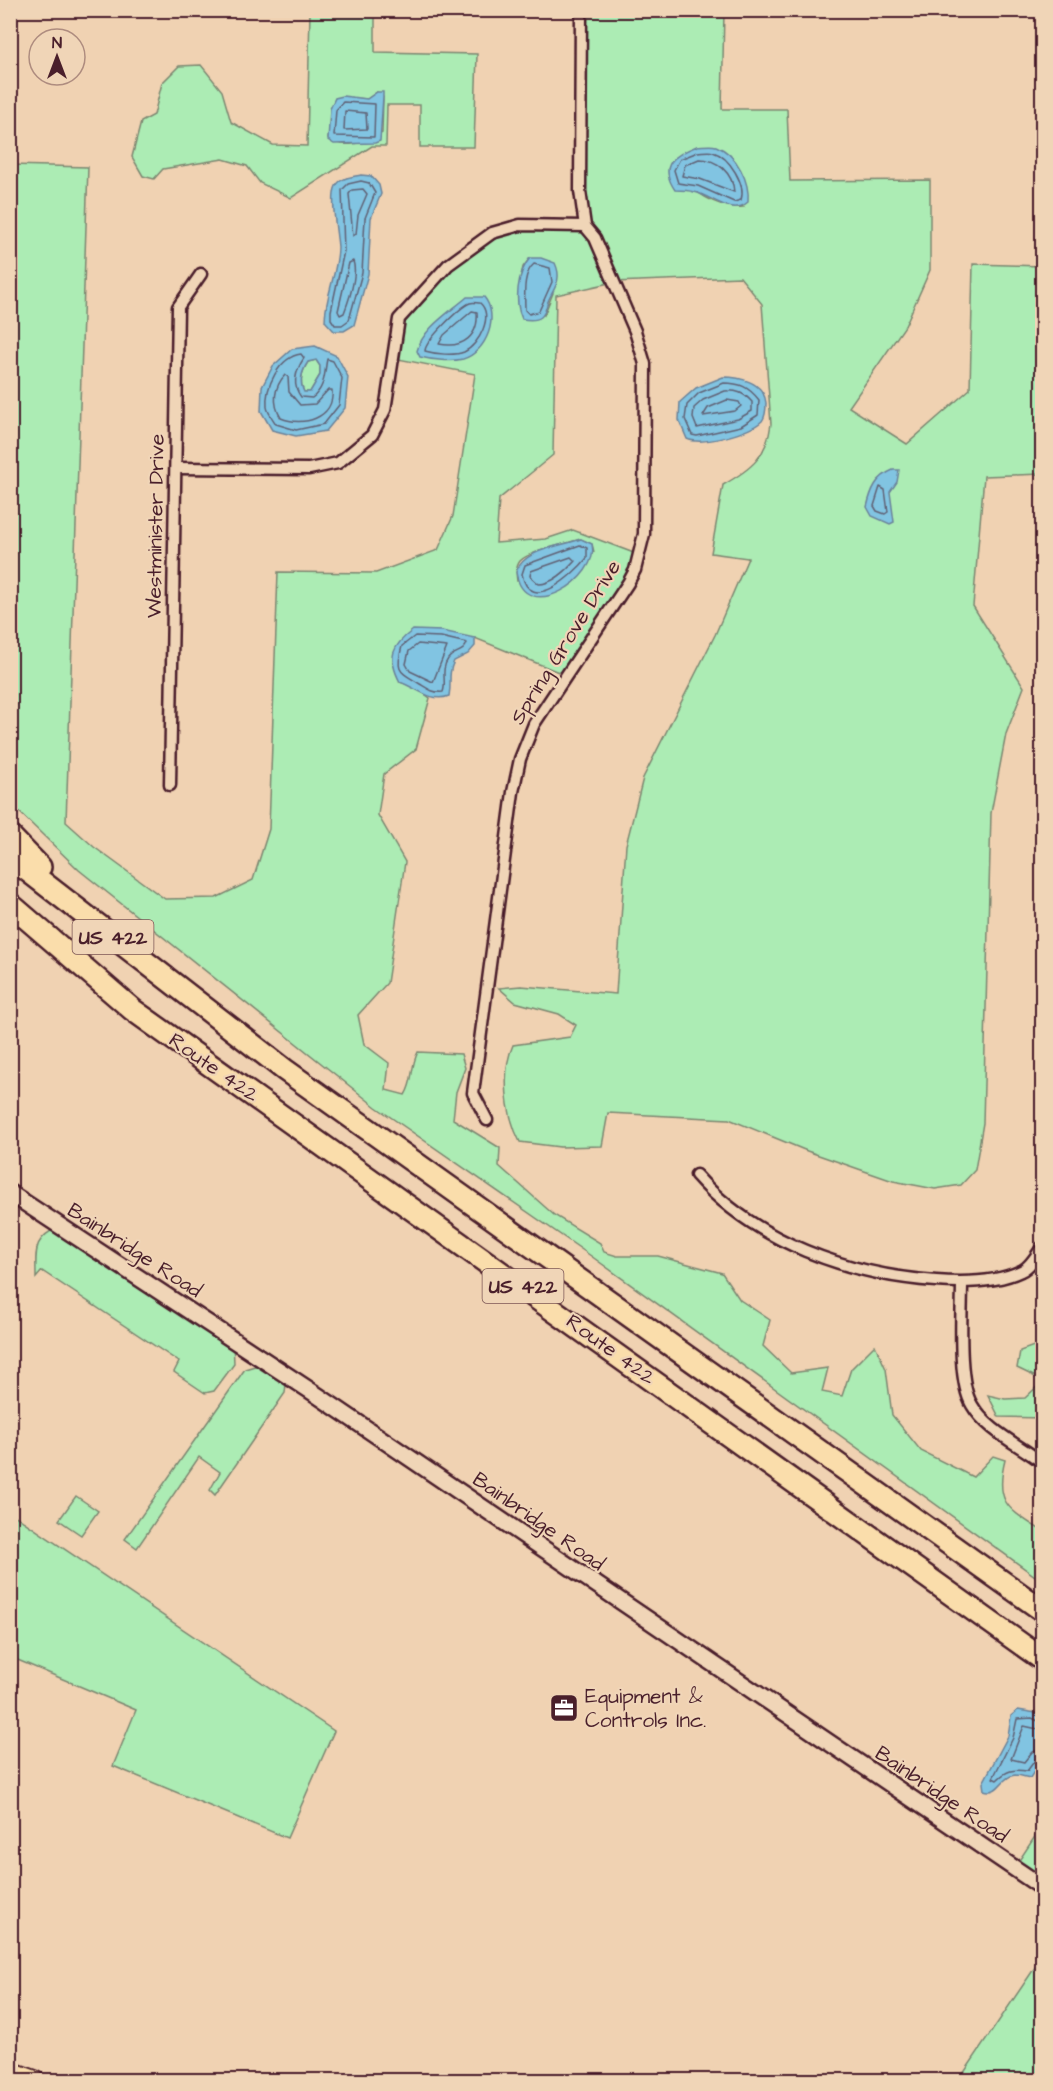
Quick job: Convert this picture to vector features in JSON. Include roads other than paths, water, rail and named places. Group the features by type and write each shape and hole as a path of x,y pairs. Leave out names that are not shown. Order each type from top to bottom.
{"highway":[{"path":"10,836 44,871 216,1017"},
{"name":"Route 422","path":"10,857 294,1077 1042,1610"},
{"name":"Route 422","path":"10,904 133,1010 1042,1659"},
{"path":"10,921 133,1010"}],"main road":[{"path":"10,2071 35,2080"}],"street":[{"name":"Spring Grove Drive","path":"487,1120 472,1093 513,792 520,759 534,724 635,570 644,534 645,364 635,331 595,238 585,226 580,191 581,10"},
{"path":"176,468 309,469 338,463 372,435 385,410 399,319 448,265 492,233 520,225 585,226"},
{"name":"Westminister Drive","path":"170,785 178,306 201,274"},
{"path":"696,1175 711,1191 792,1245 842,1264 898,1278 962,1282 1004,1277 1024,1270 1042,1248"},
{"name":"Bainbridge Road","path":"10,1193 314,1393 1042,1887"},
{"path":"962,1282 964,1390 973,1407 985,1421 1035,1458"},
{"path":"10,2071 14,2080"}],"water":[{"path":"377,92 383,92 380,141 334,144 328,140 330,109 335,98 343,96 367,99"},
{"path":"697,146 716,146 730,155 741,169 747,186 748,202 741,206 728,206 701,194 675,190 670,181 668,167 675,157"},
{"path":"361,175 371,176 379,185 381,194 371,218 368,274 354,325 344,331 334,331 325,321 338,247 334,191 341,181"},
{"path":"530,258 541,258 555,263 558,273 556,286 544,313 541,317 532,320 522,319 518,304 518,288 522,271"},
{"path":"467,297 484,297 489,305 491,323 479,349 458,360 420,357 417,351 425,335"},
{"path":"315,346 337,356 348,377 345,408 326,431 296,436 272,430 261,411 262,387 273,366 292,349","holes":["316,360 320,366 320,375 310,392 304,392 302,377 308,362"]},
{"path":"723,377 750,382 761,390 766,403 766,412 762,421 747,430 714,440 687,439 679,420 680,402 696,388"},
{"path":"893,470 899,470 897,482 890,492 894,522 890,524 872,516 867,507 875,485 882,476"},
{"path":"581,539 592,544 592,557 585,570 574,582 546,596 533,596 522,588 516,572 526,558 543,550"},
{"path":"413,630 442,631 475,638 475,646 468,654 454,661 449,696 436,698 400,682 394,666 394,653 400,641"},
{"path":"1018,1710 1036,1713 1042,1718 1042,1759 1030,1778 1010,1776 997,1788 984,1790 983,1783 1008,1736 1011,1716"}],"place":[{"name":"Equipment & Controls Inc.","path":"564,1708"}]}
